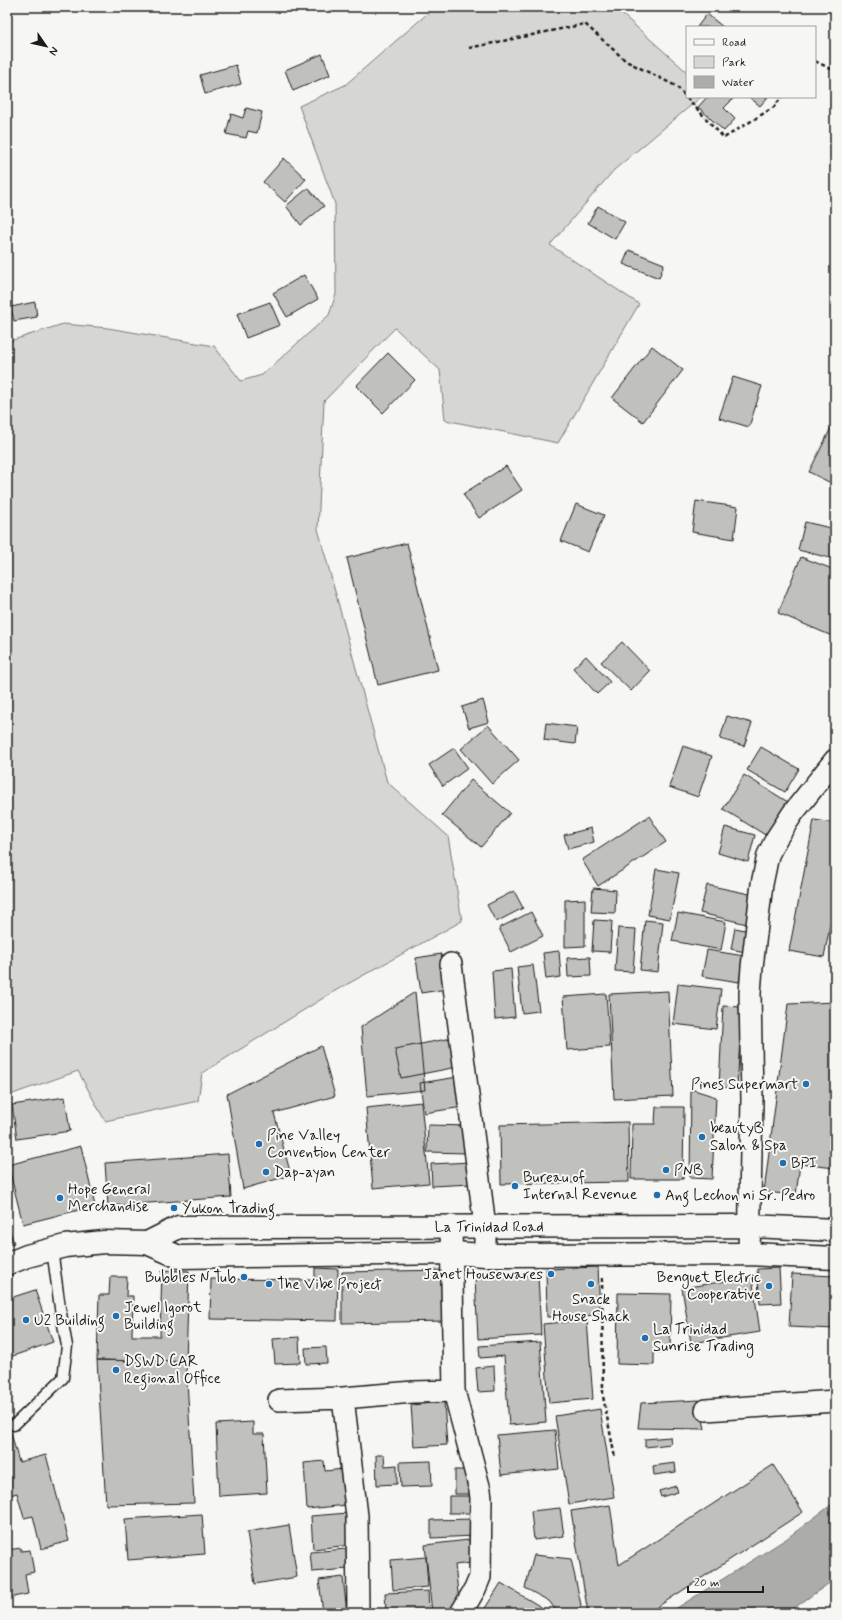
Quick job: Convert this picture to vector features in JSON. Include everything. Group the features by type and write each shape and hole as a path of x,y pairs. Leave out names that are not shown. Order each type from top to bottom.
{"highway":[{"name":"La Trinidad Road","path":"147,1243 179,1227 750,1226 835,1230"},
{"name":"La Trinidad Road","path":"7,1264 27,1256 65,1246 104,1242 147,1243 179,1257 452,1253 485,1255 749,1254 835,1258"}],"street":[{"path":"749,1254 752,1099 750,993 762,884 768,855 776,839 797,807 835,760"},
{"path":"451,964 485,1226 485,1255"},
{"path":"452,1226 454,1392 481,1498 480,1577 461,1613"},
{"path":"279,1400 343,1398 413,1392 454,1392"},
{"path":"343,1398 357,1516 358,1613"},
{"path":"706,1410 835,1401"}],"lane":[{"path":"14,1425 64,1378 67,1346 52,1249"}],"path":[{"path":"469,48 585,24 626,61 676,86 686,97"},
{"path":"816,62 835,71"},
{"path":"687,98 724,138 774,107 781,98"},
{"path":"601,1254 603,1396 615,1458"}],"green space":[{"path":"435,7 614,7 686,71 686,98 700,98 614,170 550,245 639,304 558,443 445,420 440,370 395,328 324,401 318,529 387,782 448,836 462,921 333,992 202,1073 198,1101 105,1121 78,1071 7,1096 7,342 63,324 108,328 214,346 241,381 262,375 329,315 336,294 335,204 299,106 345,85"}],"water":[{"path":"835,1502 835,1579 787,1613 669,1613 786,1539"}],"building":[{"path":"707,14 722,26 698,26"},
{"path":"322,54 330,75 293,91 285,70"},
{"path":"236,65 241,84 205,94 200,75"},
{"path":"706,98 734,98 724,108 735,119 724,131 698,107"},
{"path":"750,98 767,98 760,106"},
{"path":"246,108 262,112 257,133 248,131 246,138 226,134 231,114 243,118"},
{"path":"284,158 306,179 285,202 263,182"},
{"path":"308,188 324,206 301,225 286,206"},
{"path":"598,206 625,222 615,239 588,223"},
{"path":"629,250 664,264 659,278 623,264"},
{"path":"304,275 318,299 287,317 273,293"},
{"path":"35,302 37,317 14,321 11,307"},
{"path":"270,302 280,325 246,338 237,314"},
{"path":"652,346 683,370 643,422 612,398"},
{"path":"388,353 415,380 383,413 356,386"},
{"path":"733,377 762,386 749,427 719,418"},
{"path":"835,420 835,485 809,472"},
{"path":"506,466 522,490 479,518 463,494"},
{"path":"696,501 738,507 734,539 692,532"},
{"path":"576,504 604,515 588,552 561,541"},
{"path":"805,522 835,529 834,559 798,550"},
{"path":"407,543 438,670 378,685 347,558"},
{"path":"801,557 835,570 835,630 832,636 778,613"},
{"path":"622,642 650,671 631,691 601,662"},
{"path":"586,656 610,682 597,694 573,668"},
{"path":"483,700 489,722 469,728 462,707"},
{"path":"727,716 752,723 744,746 720,739"},
{"path":"546,723 577,727 575,744 544,740"},
{"path":"488,725 519,760 492,784 461,749"},
{"path":"683,746 712,756 698,797 669,787"},
{"path":"761,747 799,769 785,792 747,770"},
{"path":"454,748 468,768 443,786 429,765"},
{"path":"744,775 788,802 767,836 723,809"},
{"path":"471,780 510,813 481,847 442,815"},
{"path":"649,816 666,842 598,886 582,860"},
{"path":"814,820 835,823 835,899 824,957 789,951"},
{"path":"725,827 755,835 748,862 718,853"},
{"path":"591,828 594,842 568,849 564,835"},
{"path":"656,869 679,873 670,919 648,915"},
{"path":"707,885 754,895 747,924 700,913"},
{"path":"593,888 616,890 615,913 591,912"},
{"path":"514,891 523,908 496,922 487,905"},
{"path":"585,899 585,946 565,947 565,900"},
{"path":"531,912 543,936 511,952 499,928"},
{"path":"678,913 726,922 721,950 672,941"},
{"path":"594,920 612,921 610,952 592,951"},
{"path":"645,920 663,922 658,972 640,970"},
{"path":"618,928 636,929 633,972 615,971"},
{"path":"735,928 755,932 750,953 731,949"},
{"path":"707,950 744,956 739,982 702,976"},
{"path":"559,951 561,977 546,979 543,953"},
{"path":"441,954 447,989 421,993 416,958"},
{"path":"590,957 591,976 568,977 567,958"},
{"path":"533,965 539,1011 522,1013 517,967"},
{"path":"511,969 515,1017 495,1019 492,971"},
{"path":"678,984 721,989 716,1029 673,1024"},
{"path":"668,991 673,1096 614,1099 609,994"},
{"path":"415,992 425,1090 367,1096 361,1027"},
{"path":"606,994 610,1047 567,1050 563,997"},
{"name":"Pines Supermart","path":"835,1002 835,1168 800,1164 796,1195 764,1192 788,1004"},
{"path":"723,1006 742,1007 737,1088 719,1087"},
{"path":"452,1038 457,1067 401,1078 395,1049"},
{"name":"Pine Valley Convention Center","path":"321,1046 335,1096 274,1113 291,1175 243,1189 227,1094"},
{"path":"458,1077 463,1107 424,1113 420,1083"},
{"name":"beautyB Salon & Spa","path":"691,1089 716,1097 712,1179 690,1178"},
{"path":"65,1097 70,1131 17,1139 12,1105"},
{"path":"421,1102 429,1183 373,1188 366,1108"},
{"path":"656,1107 684,1107 683,1179 631,1179 632,1124 655,1124"},
{"path":"628,1122 629,1182 501,1184 500,1125"},
{"path":"428,1125 469,1126 467,1153 427,1152"},
{"path":"81,1146 95,1206 23,1224 8,1165"},
{"path":"228,1154 231,1197 108,1206 105,1163"},
{"path":"471,1162 472,1184 432,1186 431,1164"},
{"path":"7,1223 14,1243 7,1245"},
{"path":"598,1267 600,1315 547,1317 546,1269"},
{"path":"315,1268 338,1269 337,1321 210,1319 211,1279 315,1280"},
{"name":"Benguet Electric Cooperative","path":"779,1268 781,1303 760,1304 757,1269"},
{"name":"Jewel Igorot Building","path":"162,1270 189,1271 186,1362 97,1360 99,1295 109,1295 110,1277 127,1277 126,1296 133,1296 132,1336 160,1336"},
{"path":"445,1270 446,1321 342,1323 342,1272"},
{"path":"792,1274 835,1276 835,1329 789,1327"},
{"path":"538,1275 541,1335 478,1339 475,1278"},
{"path":"752,1277 760,1332 691,1343 682,1288"},
{"name":"U2 Building","path":"35,1290 53,1342 7,1358 7,1299"},
{"path":"618,1293 671,1294 670,1352 654,1352 654,1365 617,1364"},
{"path":"587,1320 593,1399 549,1403 543,1324"},
{"path":"299,1337 300,1363 275,1364 273,1339"},
{"path":"540,1342 546,1422 509,1425 504,1356 480,1358 479,1346"},
{"path":"326,1347 327,1363 306,1364 305,1348"},
{"path":"97,1360 186,1362 194,1503 106,1505"},
{"path":"494,1366 495,1391 478,1392 476,1368"},
{"path":"699,1400 705,1429 638,1428 641,1403"},
{"path":"444,1402 447,1445 414,1447 411,1405"},
{"path":"600,1409 614,1497 569,1504 555,1416"},
{"path":"8,1422 19,1462 46,1455 69,1541 41,1549 33,1516 24,1518 17,1493 7,1496"},
{"path":"253,1422 253,1434 264,1434 267,1493 219,1496 216,1424"},
{"path":"555,1430 559,1469 501,1475 497,1435"},
{"path":"670,1437 671,1444 645,1447 645,1439"},
{"path":"376,1455 384,1455 385,1466 397,1465 397,1484 377,1485"},
{"path":"324,1461 325,1471 344,1469 347,1505 307,1509 304,1463"},
{"path":"431,1461 432,1486 401,1487 400,1462"},
{"path":"675,1463 676,1472 654,1475 653,1466"},
{"path":"773,1465 803,1512 648,1613 588,1613 571,1511 610,1505 619,1565"},
{"path":"455,1470 473,1470 474,1494 455,1494"},
{"path":"676,1486 678,1492 661,1497 659,1491"},
{"path":"449,1496 474,1496 474,1513 449,1513"},
{"path":"560,1508 564,1536 534,1540 531,1511"},
{"path":"348,1513 351,1545 313,1549 311,1516"},
{"path":"202,1514 205,1554 128,1560 125,1519"},
{"path":"474,1519 474,1536 431,1538 431,1520"},
{"path":"289,1525 297,1577 255,1584 247,1532"},
{"path":"477,1539 479,1562 455,1565 459,1601 445,1613 432,1613 425,1545"},
{"path":"21,1548 21,1551 30,1550 34,1572 25,1574 28,1594 8,1598 7,1550"},
{"path":"346,1549 348,1569 312,1572 310,1552"},
{"path":"534,1555 571,1559 581,1605 577,1613 558,1613 549,1601 525,1588"},
{"path":"426,1557 428,1587 393,1590 391,1560"},
{"path":"343,1577 347,1613 323,1613 319,1580"},
{"path":"501,1583 541,1607 546,1613 482,1613"},
{"path":"428,1591 429,1613 386,1613 385,1593"}],"place":[{"name":"Pines Supermart","path":"806,1084"},
{"name":"beautyB Salon & Spa","path":"702,1137"},
{"name":"Pine Valley Convention Center","path":"259,1144"},
{"name":"BPI","path":"783,1163"},
{"name":"PNB","path":"666,1170"},
{"name":"Dap-ayan","path":"266,1172"},
{"name":"Bureau of Internal Revenue","path":"515,1186"},
{"name":"Ang Lechon ni Sr. Pedro","path":"657,1195"},
{"name":"Hope General Merchandise","path":"60,1198"},
{"name":"Yukon Trading","path":"174,1208"},
{"name":"Janet Housewares","path":"551,1274"},
{"name":"Bubbles N Tub","path":"244,1277"},
{"name":"The Vibe Project","path":"269,1284"},
{"name":"Snack House Shack","path":"591,1284"},
{"name":"Benguet Electric Cooperative","path":"769,1286"},
{"name":"Jewel Igorot Building","path":"116,1316"},
{"name":"U2 Building","path":"26,1320"},
{"name":"La Trinidad Sunrise Trading","path":"645,1338"},
{"name":"DSWD CAR Regional Office","path":"116,1370"}]}
